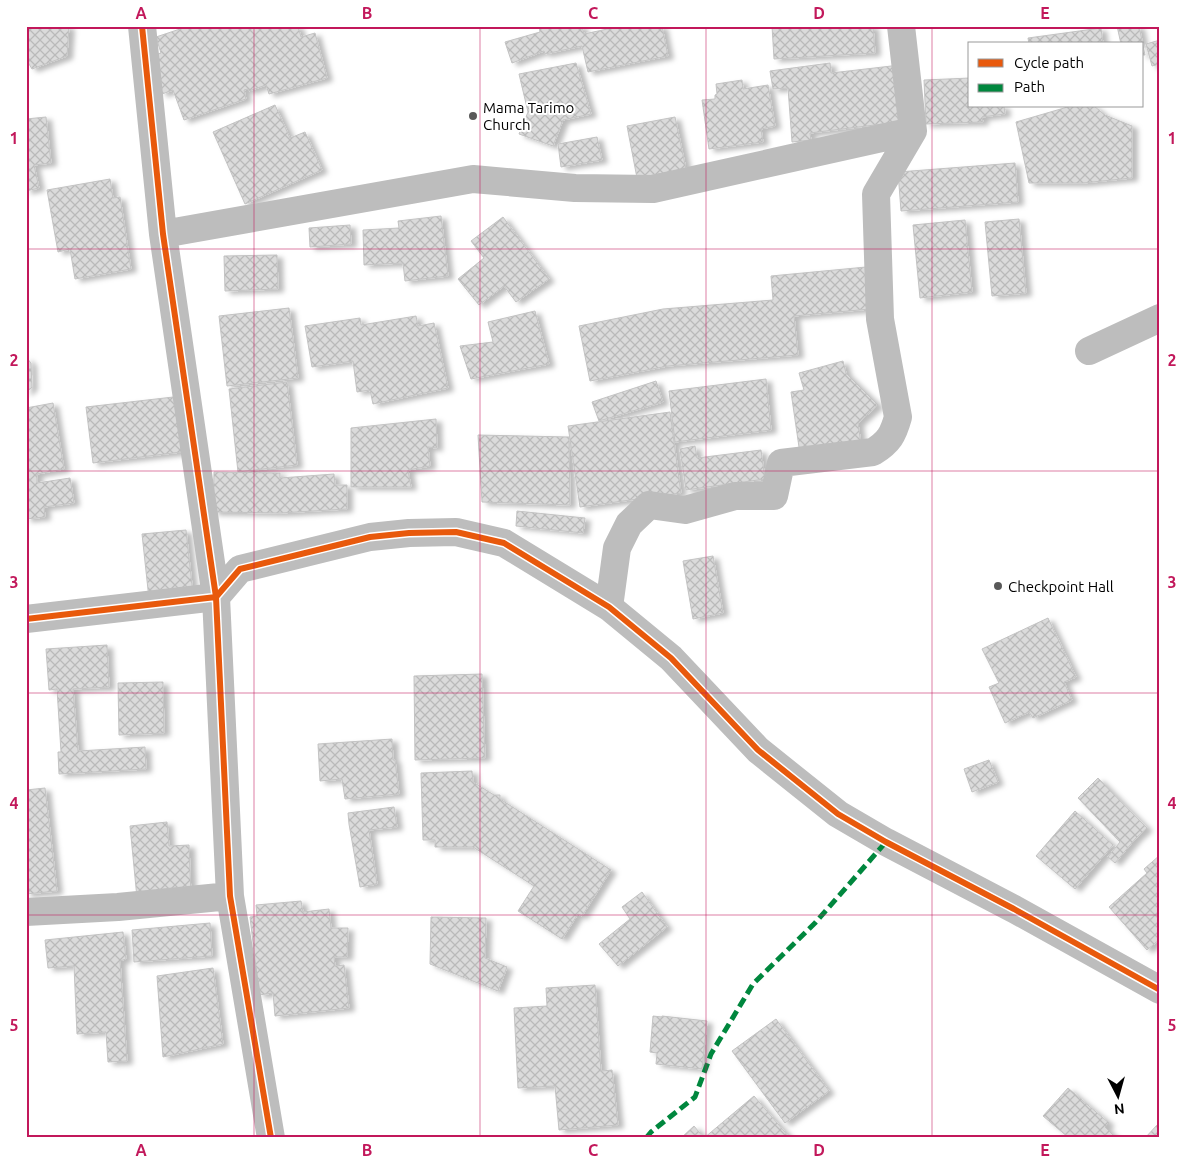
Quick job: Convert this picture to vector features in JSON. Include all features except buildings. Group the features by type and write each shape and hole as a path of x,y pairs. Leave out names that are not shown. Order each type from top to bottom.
{"street":[{"path":"142,26 163,234 216,597 230,896 272,1138"},
{"path":"609,607 617,548 629,524 649,505 685,510 734,496 774,496 781,463 873,452 885,444 895,429 898,417 880,319 876,194 913,131 901,26"},
{"path":"163,234 473,179 575,188 653,189 913,131"},
{"path":"1089,351 1152,320 1160,318"},
{"path":"26,619 216,597 240,569 370,537 409,533 456,532 504,543 609,607 671,658 758,750 838,814 886,842 1014,909 1160,990"},
{"path":"26,912 118,907 230,896"}],"marked path":[{"path":"646,1138 695,1097 711,1054 753,984 815,923 886,842"}],"cycle path":[{"path":"142,26 163,234 216,597 230,896 271,1138"},
{"path":"26,619 216,597 240,569 370,537 409,533 456,532 504,543 609,607 671,658 758,750 838,814 886,842 1014,909 1160,990"}],"place":[{"name":"Mama Tarimo Church","path":"473,116"},
{"name":"Checkpoint Hall","path":"998,586"}]}
